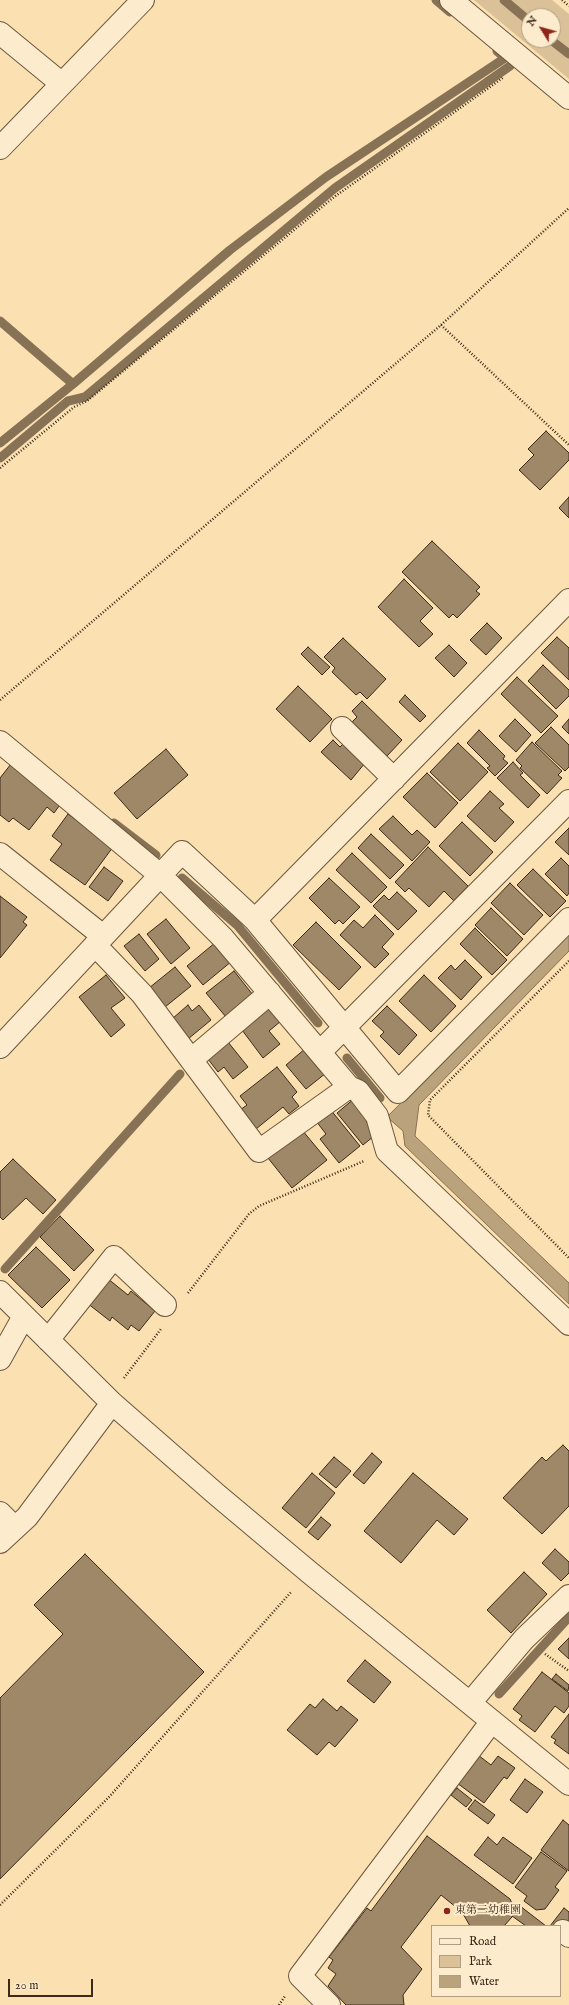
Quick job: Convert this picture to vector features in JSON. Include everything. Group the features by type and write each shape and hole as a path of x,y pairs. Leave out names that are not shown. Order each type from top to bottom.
{"street":[{"path":"0,148 143,0"},
{"path":"451,0 569,98"},
{"path":"0,33 62,84"},
{"path":"255,920 569,600"},
{"path":"342,728 394,779"},
{"path":"0,742 160,875 223,938 349,1087 358,1091 377,1116 387,1151 569,1324"},
{"path":"320,1052 569,801"},
{"path":"0,1047 182,852 255,920 398,1092"},
{"path":"0,854 99,941 142,994 259,1152 349,1087"},
{"path":"377,1116 398,1092 569,919"},
{"path":"191,1060 270,993"},
{"path":"48,1340 114,1257 164,1315"},
{"path":"0,1292 110,1401 308,1572 569,1784"},
{"path":"0,1359 24,1316"},
{"path":"0,1513 8,1535 27,1517 110,1401"},
{"path":"470,1703 524,1639 569,1596"},
{"path":"329,2005 300,1976 492,1721"}],"path":[{"path":"562,0 569,6"},
{"path":"0,468 74,406 87,401 334,197 525,62"},
{"path":"0,700 441,325 569,208"},
{"path":"441,325 569,445"},
{"path":"569,961 430,1100 428,1115 569,1258"},
{"path":"188,1294 249,1214 259,1206 387,1151"},
{"path":"110,1401 164,1315"},
{"path":"0,1905 110,1796 308,1572"},
{"path":"545,1654 569,1671"}],"green space":[{"path":"474,0 499,0 521,18 521,39"},
{"path":"510,0 552,0 569,14 569,49 561,42 561,8 521,8 521,9"},
{"path":"532,48 557,48 569,58 569,79"}],"water":[{"path":"569,932 569,951 419,1105 415,1136 569,1283 569,1304 405,1146 403,1131 387,1117"}],"building":[{"path":"546,431 569,453 569,460 540,490 519,470 534,455 528,449"},
{"path":"569,497 569,518 559,508"},
{"path":"432,541 480,587 476,591 480,594 457,618 453,614 449,618 402,572"},
{"path":"404,579 433,608 420,621 433,634 419,647 378,607"},
{"path":"487,623 502,638 486,655 470,640"},
{"path":"557,637 569,648 569,680 541,653"},
{"path":"343,638 386,679 367,699 360,692 356,695 332,672 335,668 324,657"},
{"path":"449,645 467,663 454,677 435,658"},
{"path":"308,647 330,667 322,675 301,654"},
{"path":"543,665 569,690 569,696 556,709 528,681"},
{"path":"517,677 558,716 541,733 501,694"},
{"path":"298,686 332,719 310,742 276,709"},
{"path":"405,695 426,716 420,722 399,702"},
{"path":"362,701 402,740 387,756 352,722 357,717 352,711"},
{"path":"515,719 531,735 516,752 499,736"},
{"path":"569,719 569,734 562,727"},
{"path":"551,727 569,745 569,767 565,771 535,743"},
{"path":"479,730 505,756 503,759 508,763 495,776 487,768 490,766 467,743"},
{"path":"333,740 340,747 344,743 365,763 351,780 321,752"},
{"path":"532,742 562,771 558,775 562,778 547,794 520,768 522,766 516,760"},
{"path":"458,743 488,772 460,801 430,772"},
{"path":"166,749 188,775 137,819 114,793"},
{"path":"513,762 523,773 520,775 540,795 528,808 497,778"},
{"path":"11,764 62,802 54,813 47,807 29,830 13,818 9,822 0,815 0,778"},
{"path":"427,773 458,803 435,828 403,797"},
{"path":"490,791 504,804 499,808 514,822 495,842 467,816"},
{"path":"68,814 113,847 85,885 50,860 62,844 52,836"},
{"path":"393,816 412,835 417,830 430,842 412,861 379,829"},
{"path":"462,822 493,852 470,876 439,846"},
{"path":"569,828 569,855 555,842"},
{"path":"371,834 404,865 390,879 358,848"},
{"path":"428,847 468,886 454,901 444,891 429,907 409,888 405,892 395,882"},
{"path":"352,853 387,887 371,903 336,870"},
{"path":"561,858 569,866 569,893 567,896 545,874"},
{"path":"104,867 123,881 108,901 89,887"},
{"path":"533,869 566,901 550,917 517,885"},
{"path":"329,878 360,907 343,924 339,920 335,924 309,898"},
{"path":"510,883 543,915 524,935 491,903"},
{"path":"397,892 417,911 398,930 373,906 384,895 389,900"},
{"path":"0,896 27,917 23,922 27,925 0,958"},
{"path":"491,908 523,939 507,956 475,925"},
{"path":"375,915 394,934 382,947 389,954 375,968 340,935 354,920 363,928"},
{"path":"166,919 190,948 171,964 147,934"},
{"path":"316,922 361,967 339,990 293,945"},
{"path":"475,928 507,960 492,975 460,944"},
{"path":"139,934 159,959 145,971 124,946"},
{"path":"216,942 232,961 203,985 187,966"},
{"path":"465,960 482,977 461,1000 438,978 451,965 455,970"},
{"path":"175,967 191,986 165,1007 149,988"},
{"path":"234,971 253,995 226,1017 206,993"},
{"path":"106,975 125,998 111,1008 125,1025 111,1037 79,997"},
{"path":"424,975 456,1006 431,1032 399,1001"},
{"path":"188,1005 192,1011 199,1005 211,1020 188,1039 172,1019"},
{"path":"387,1006 417,1035 399,1055 380,1036 384,1032 372,1021"},
{"path":"269,1007 281,1021 269,1031 280,1044 263,1058 242,1030"},
{"path":"228,1042 248,1067 233,1079 224,1067 218,1072 208,1059"},
{"path":"306,1048 326,1073 306,1089 286,1065"},
{"path":"277,1067 297,1092 292,1097 299,1106 289,1114 283,1107 256,1129 240,1110 247,1105 240,1096"},
{"path":"355,1098 374,1136 363,1145 337,1113"},
{"path":"330,1109 360,1146 339,1163 320,1139 326,1134 316,1121"},
{"path":"302,1130 327,1160 292,1188 268,1158"},
{"path":"13,1159 56,1200 43,1214 26,1198 3,1220 0,1217 0,1172"},
{"path":"60,1216 94,1250 74,1271 40,1237"},
{"path":"36,1247 70,1280 42,1308 8,1275"},
{"path":"107,1278 128,1295 131,1291 155,1311 139,1331 131,1325 128,1330 112,1317 110,1321 87,1303"},
{"path":"563,1445 569,1451 569,1506 542,1534 503,1498 542,1457 546,1461"},
{"path":"372,1453 382,1462 364,1484 353,1475"},
{"path":"334,1457 351,1471 336,1488 319,1474"},
{"path":"312,1473 335,1493 306,1528 282,1508"},
{"path":"413,1473 468,1519 454,1535 437,1520 401,1563 364,1531"},
{"path":"321,1517 331,1525 318,1540 308,1532"},
{"path":"555,1549 569,1562 569,1573 561,1581 542,1563"},
{"path":"85,1554 204,1672 0,1879 0,1698 63,1634 34,1605"},
{"path":"524,1572 547,1594 511,1633 487,1610"},
{"path":"569,1638 569,1659 558,1649"},
{"path":"365,1660 391,1682 374,1703 347,1681"},
{"path":"542,1672 569,1693 569,1706 564,1713 555,1706 535,1732 519,1720 522,1716 513,1709"},
{"path":"556,1674 569,1685 568,1691 552,1679"},
{"path":"323,1699 337,1711 341,1706 358,1720 335,1747 329,1742 317,1755 287,1730 310,1704 315,1708"},
{"path":"569,1714 569,1754 554,1743 556,1740 551,1737"},
{"path":"478,1755 491,1765 498,1756 515,1768 507,1779 504,1777 484,1803 457,1783"},
{"path":"525,1779 543,1792 527,1813 510,1800"},
{"path":"457,1788 472,1800 466,1807 451,1795"},
{"path":"475,1800 495,1815 488,1824 468,1809"},
{"path":"563,1820 569,1825 569,1871 541,1850"},
{"name":"東第二幼稚園","path":"427,1836 510,1899 514,1908 512,1917 505,1925 469,1925 462,1912 441,1895 401,1947 422,1969 403,1995 404,2005 346,2005 328,1986 336,1974 328,1968 333,1960 329,1957 367,1908 371,1911"},
{"path":"488,1837 497,1845 503,1837 532,1858 513,1884 474,1855"},
{"path":"541,1852 567,1871 555,1887 559,1890 545,1909 536,1910 524,1901 527,1896 515,1887"},
{"path":"520,1906 545,1925 525,1925 512,1916"},
{"path":"564,1908 569,1912 569,1925 551,1925"}],"waterway":[{"path":"436,0 450,12"},
{"path":"504,0 521,14"},
{"path":"561,48 569,54"},
{"path":"0,443 73,384 230,250 326,177 505,58 497,51"},
{"path":"0,458 68,401 85,397 335,188 510,66"},
{"path":"0,321 73,384"},
{"path":"114,823 156,855"},
{"path":"182,878 237,925 318,1023"},
{"path":"347,1058 380,1098"},
{"path":"5,1269 180,1074"},
{"path":"499,1694 569,1617"}],"place":[{"name":"東第二幼稚園","path":"447,1911"}]}
